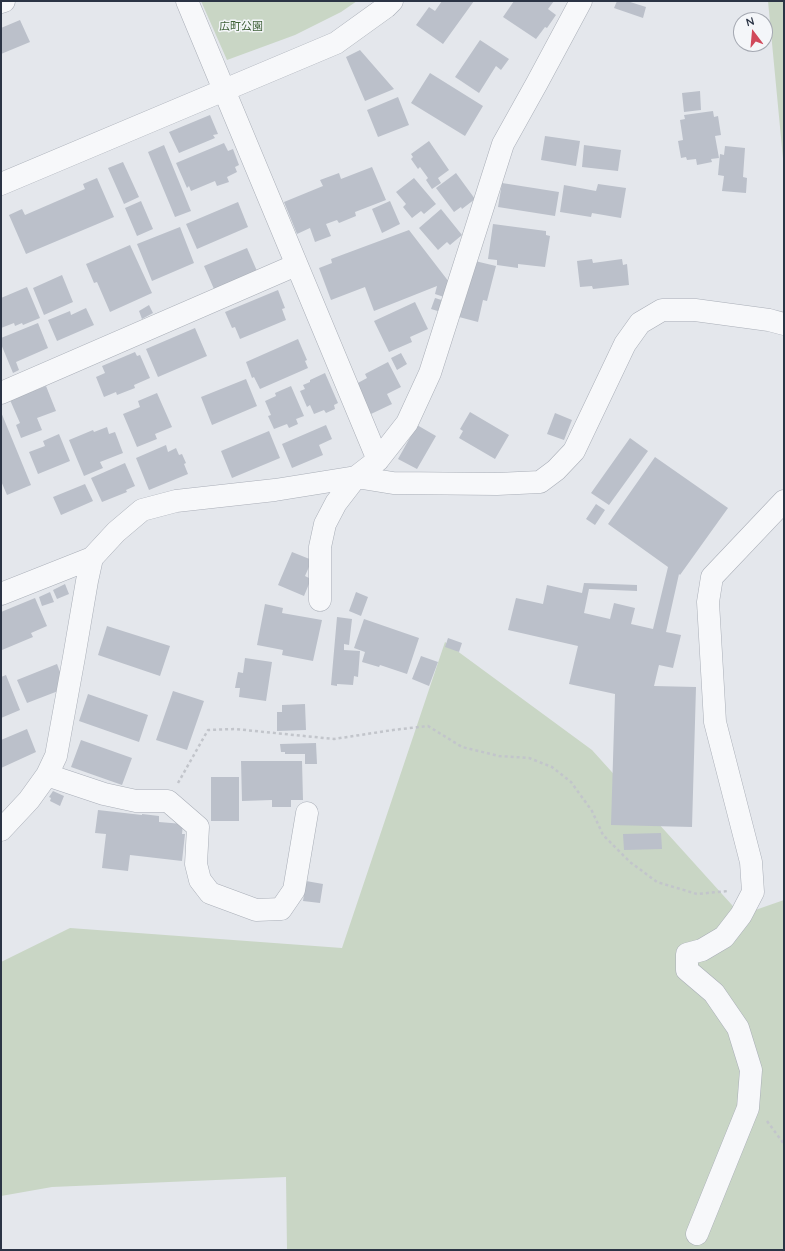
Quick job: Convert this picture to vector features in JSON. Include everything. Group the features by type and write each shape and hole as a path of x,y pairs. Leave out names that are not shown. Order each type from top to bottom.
{"street":[{"path":"187,1 378,460"},
{"path":"1,184 336,43 392,1"},
{"path":"320,600 320,547 325,524 336,503 356,477 378,460 407,423 430,373 503,144 580,1"},
{"path":"1,393 296,266"},
{"path":"1,594 92,558 116,532 142,510 176,501 275,490 356,477 393,483 497,484 540,482 556,470 574,451 626,344 640,323 662,310 695,310 768,320 784,324"},
{"path":"698,1234 748,1108 751,1070 738,1028 714,993 687,970 686,954 702,950 724,937 741,915 752,892 751,862 715,722 708,602 712,578 784,501"},
{"path":"1,829 29,800 47,775 56,756 92,558"},
{"path":"47,775 104,794 136,801 168,801 198,826 196,864 200,880 210,893 256,910 281,909 294,890 307,813"}],"path":[{"path":"168,801 208,730 235,729 334,739 428,726 462,746 499,756 529,758 552,768 571,782 592,812 603,835 630,862 657,882 697,894 736,890 752,892"}],"green space":[{"name":"広町公園","path":"201,1 357,1 341,12 295,35 227,60"},
{"path":"768,1 784,1 784,169 773,52 773,12 769,12"},
{"path":"445,642 592,750 741,915 784,900 784,1250 287,1250 286,1177 52,1187 1,1196 1,962 70,928 342,948"}],"building":[{"path":"442,1 474,1 443,44 416,25 429,7 435,11"},
{"path":"514,1 554,1 548,9 556,15 547,28 545,27 536,39 503,17"},
{"path":"617,1 627,1 646,7 643,18 614,8"},
{"path":"20,20 30,42 1,54 1,28"},
{"path":"480,40 509,59 501,70 496,66 479,93 455,77"},
{"path":"360,50 394,89 365,101 346,57"},
{"path":"430,73 483,106 465,136 411,103"},
{"path":"700,91 701,110 684,112 682,93"},
{"path":"398,97 409,125 378,137 367,110"},
{"path":"713,111 714,117 718,116 721,135 715,136 719,158 711,159 712,162 697,165 696,159 687,160 686,157 681,158 678,141 683,140 680,120 685,119 684,115"},
{"path":"210,115 218,134 213,135 215,138 179,153 169,132"},
{"path":"545,136 580,141 576,166 541,160"},
{"path":"429,141 449,170 438,178 441,183 432,189 426,180 428,178 420,167 418,169 411,159 413,157 411,154"},
{"path":"224,143 228,151 233,149 239,165 235,167 237,172 227,177 229,182 217,186 215,181 191,191 189,186 187,188 176,163"},
{"path":"164,145 191,211 175,217 148,152"},
{"path":"584,145 621,150 618,171 582,167"},
{"path":"725,146 745,148 743,177 747,178 746,193 722,191 724,176 718,175 720,154 724,155"},
{"path":"123,162 139,197 124,204 108,168"},
{"path":"372,167 386,200 355,212 356,216 339,223 337,220 326,224 331,236 315,242 310,228 297,234 284,202 323,186 320,180 339,173 341,179"},
{"path":"456,173 475,199 462,209 461,207 454,212 436,188"},
{"path":"97,178 114,217 26,254 9,215 22,209 25,215 85,189 83,184"},
{"path":"414,178 436,204 424,214 421,211 412,218 403,207 406,204 396,192"},
{"path":"502,183 559,192 555,216 498,207"},
{"path":"598,184 626,188 621,218 592,213 591,217 560,212 564,185 596,191"},
{"path":"141,201 153,229 137,236 125,208"},
{"path":"390,201 400,224 382,233 372,209"},
{"path":"238,202 248,227 197,249 186,224"},
{"path":"441,209 462,235 450,245 447,242 438,250 419,228"},
{"path":"493,224 546,231 546,235 550,236 545,267 518,264 518,268 497,265 497,260 488,259"},
{"path":"180,227 194,263 152,281 137,244"},
{"path":"409,230 449,282 444,297 435,294 437,286 374,311 365,287 331,300 319,268 332,263 331,259"},
{"path":"130,245 152,293 110,312 97,282 94,283 86,264"},
{"path":"247,248 257,271 214,289 204,266"},
{"path":"592,259 593,263 622,259 623,265 627,264 629,285 593,289 592,286 580,287 577,261"},
{"path":"475,261 496,266 487,301 483,300 478,322 459,317"},
{"path":"62,275 73,302 44,315 33,288"},
{"path":"27,287 40,318 23,325 22,323 15,326 14,323 1,328 1,298"},
{"path":"278,290 285,308 282,309 286,320 240,339 235,327 232,328 225,312"},
{"path":"435,298 445,301 441,312 431,309"},
{"path":"415,302 428,329 410,337 412,342 389,352 374,321"},
{"path":"149,305 153,313 142,319 139,311"},
{"path":"86,308 94,325 57,341 48,320 70,311 71,315"},
{"path":"38,323 48,348 16,362 19,370 13,373 1,344 1,338"},
{"path":"195,328 207,356 158,377 146,349"},
{"path":"298,339 307,360 305,361 308,368 260,389 254,377 252,378 246,362"},
{"path":"135,352 137,356 140,355 150,378 134,385 135,388 117,395 116,392 104,397 96,377 105,373 102,366"},
{"path":"401,353 407,364 397,370 391,358"},
{"path":"388,362 401,387 387,394 392,404 371,414 356,384 367,378 365,374"},
{"path":"325,373 338,403 334,405 335,409 326,413 324,410 314,414 310,405 307,407 300,391 305,389 303,385"},
{"path":"246,379 257,406 212,425 201,397"},
{"path":"46,386 56,411 37,418 42,430 21,438 16,425 20,423 10,400"},
{"path":"291,386 304,416 296,419 298,424 289,428 287,424 274,429 268,416 271,415 265,401 276,396 275,393"},
{"path":"157,393 172,427 155,434 157,439 137,447 123,414 140,407 138,401"},
{"path":"1,412 31,485 7,495 1,481"},
{"path":"470,412 509,435 495,459 459,438 463,431 460,429"},
{"path":"555,413 572,420 564,440 547,434"},
{"path":"326,425 332,439 319,445 323,455 292,468 282,444"},
{"path":"417,425 436,436 417,469 398,459"},
{"path":"107,427 109,434 115,432 123,453 100,462 103,468 84,476 69,440 93,430 94,432"},
{"path":"269,431 280,458 232,478 221,451"},
{"path":"59,434 70,461 38,474 29,452 45,446 43,441"},
{"path":"630,438 648,451 609,505 591,493"},
{"path":"166,445 168,452 176,448 179,455 182,454 186,463 184,464 188,474 149,490 136,458"},
{"path":"655,457 728,508 680,575 679,574 666,632 681,635 673,668 659,665 654,686 696,687 692,827 611,825 615,694 569,684 578,646 508,630 516,598 543,604 547,585 582,593 584,583 637,585 637,591 589,589 584,613 610,619 614,603 635,608 631,624 653,629 668,567 608,524"},
{"path":"125,463 135,486 126,490 127,492 102,502 91,478"},
{"path":"85,484 93,501 61,515 53,497"},
{"path":"596,504 605,510 595,525 586,519"},
{"path":"292,552 312,560 305,576 311,579 304,596 278,585"},
{"path":"65,584 69,594 57,599 53,590"},
{"path":"50,592 54,602 42,606 39,597"},
{"path":"356,592 368,597 361,616 349,611"},
{"path":"35,598 47,626 31,633 33,637 2,650 1,612"},
{"path":"265,604 283,608 282,613 322,620 313,661 282,655 283,650 257,645"},
{"path":"337,617 352,619 349,645 344,644 344,650 360,651 358,677 354,676 353,685 331,685"},
{"path":"364,619 419,638 407,674 380,665 379,667 362,662 365,652 354,648"},
{"path":"107,626 170,646 160,676 98,655"},
{"path":"448,638 462,643 459,652 445,647"},
{"path":"421,656 438,662 429,686 412,679"},
{"path":"245,658 272,662 266,701 239,697 240,688 235,688 238,672 243,673"},
{"path":"57,664 66,688 27,703 17,680"},
{"path":"6,675 20,710 1,718 1,677"},
{"path":"173,691 204,701 187,750 156,740"},
{"path":"88,694 148,715 139,742 79,721"},
{"path":"305,704 306,730 277,731 277,712 282,712 282,705"},
{"path":"27,729 36,752 1,768 1,740"},
{"path":"81,740 132,758 122,785 71,767"},
{"path":"316,743 317,764 305,764 305,754 285,754 285,752 281,752 280,744"},
{"path":"241,761 302,761 303,800 291,800 291,807 272,807 272,800 242,801"},
{"path":"211,777 239,777 239,821 211,821"},
{"path":"53,791 64,796 60,806 50,801 51,798 49,797"},
{"path":"98,810 159,816 159,822 183,824 182,834 185,834 182,861 130,855 128,871 102,868 106,834 95,833"},
{"path":"661,833 662,849 624,850 623,834"},
{"path":"306,881 323,884 320,903 303,901"}]}
